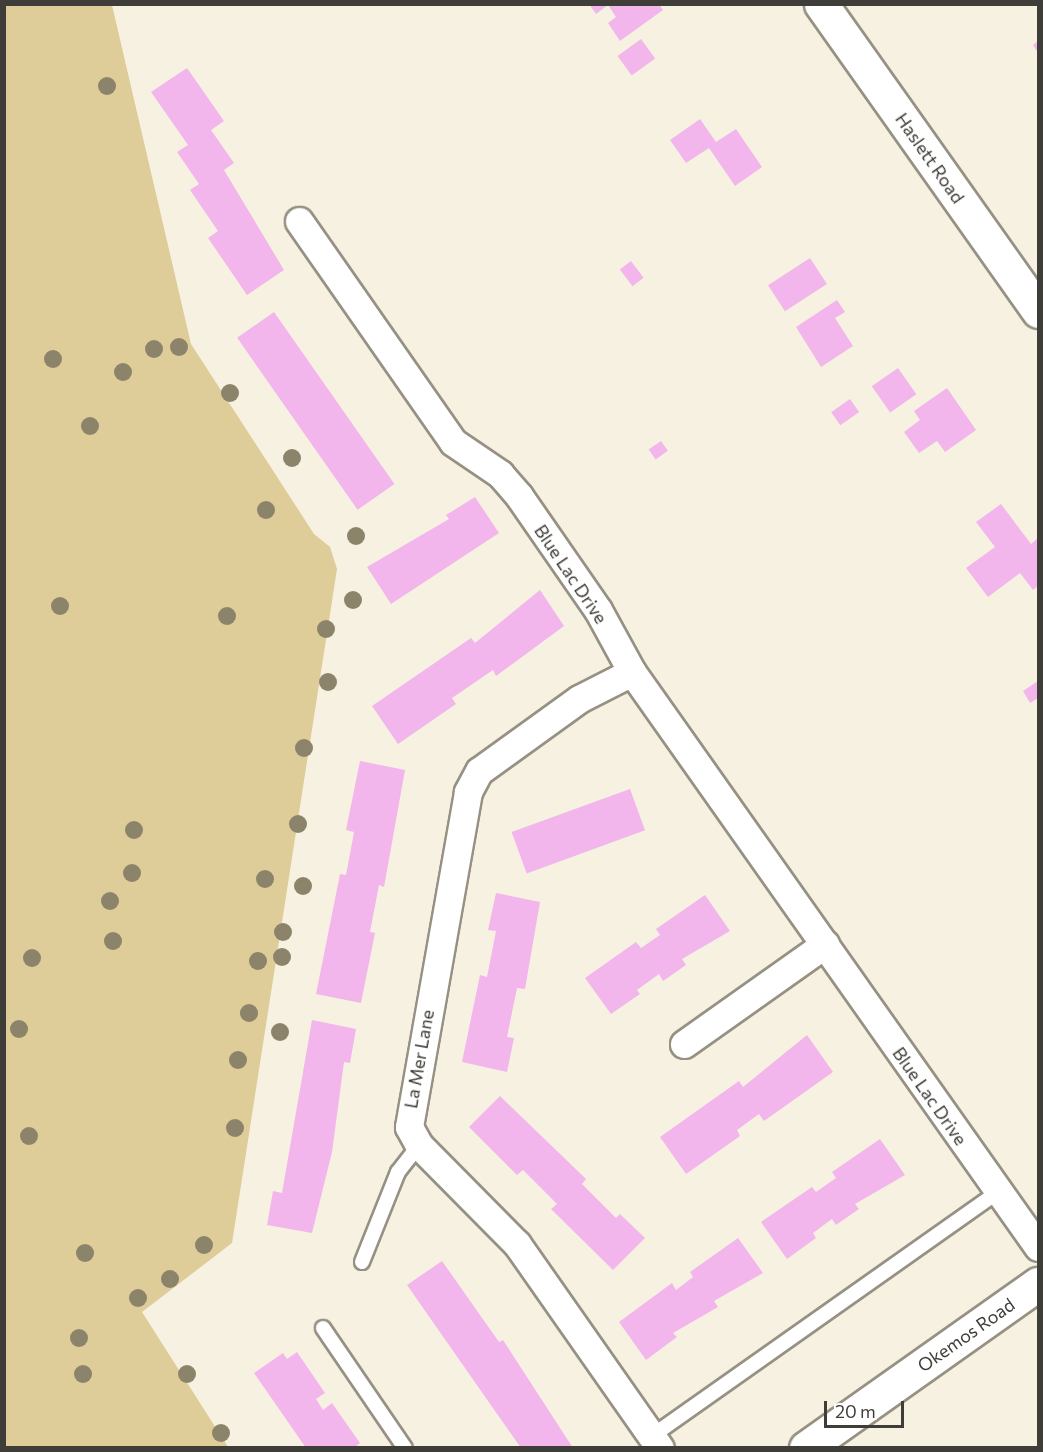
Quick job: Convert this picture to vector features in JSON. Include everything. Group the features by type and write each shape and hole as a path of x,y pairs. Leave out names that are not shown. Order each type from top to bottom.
{"main road":[{"name":"Haslett Road","path":"821,4 1038,311"},
{"name":"Okemos Road","path":"806,1448 1038,1284"}],"street":[{"name":"Blue Lac Drive","path":"299,221 453,442 500,474 519,496 598,610 632,672 1038,1247"},
{"name":"La Mer Lane","path":"632,672 579,699 479,771 468,792 409,1107 409,1127 419,1145 517,1244 656,1442"},
{"path":"684,1044 825,944"}],"lane":[{"path":"362,1262 399,1172 419,1145"},
{"path":"656,1442 998,1192"},
{"path":"323,1329 405,1448"}],"shaded area":[{"path":"5,4 112,5 191,344 314,534 330,547 337,569 232,1243 142,1312 228,1447 5,1447"}],"building":[{"path":"589,4 659,4 663,10 620,41 608,23 616,17 608,5 596,14"},
{"path":"641,39 655,58 632,75 618,56"},
{"path":"1038,41 1038,53 1033,45"},
{"path":"187,68 224,121 211,130 234,163 224,170 284,270 247,295 208,238 218,231 190,190 199,184 177,152 188,145 151,92"},
{"path":"700,119 716,142 736,129 762,167 735,186 709,148 686,163 670,140"},
{"path":"810,258 827,284 785,311 768,285"},
{"path":"631,261 644,278 632,286 620,269"},
{"path":"837,300 845,312 835,318 853,346 821,367 796,327"},
{"path":"274,312 394,484 358,510 237,338"},
{"path":"898,368 916,394 890,413 872,386"},
{"path":"947,388 976,430 945,452 937,441 919,453 904,432 920,420 914,411"},
{"path":"850,399 859,412 840,425 831,412"},
{"path":"661,441 668,451 656,459 649,450"},
{"path":"475,497 499,533 391,604 367,567 449,519 446,515"},
{"path":"1001,504 1031,544 1038,538 1038,586 1033,590 1020,573 988,597 966,568 995,547 976,522"},
{"path":"540,590 564,626 496,676 493,670 452,698 456,704 398,744 372,706 471,638 475,643"},
{"path":"1038,681 1038,698 1030,703 1023,691"},
{"path":"360,761 405,770 384,887 379,885 370,932 375,933 361,1003 316,994 340,874 346,875 354,832 346,830"},
{"path":"630,789 645,830 527,873 512,832"},
{"path":"496,893 540,902 525,989 517,988 507,1037 514,1038 507,1072 462,1062 480,975 487,977 496,931 488,930"},
{"path":"705,895 730,931 682,959 686,965 663,981 659,974 637,990 640,994 611,1014 585,978 636,942 641,948 660,935 656,929"},
{"path":"312,1020 356,1029 350,1063 344,1062 332,1152 312,1233 267,1225 273,1191 282,1193"},
{"path":"807,1035 833,1072 764,1121 759,1114 737,1130 740,1136 686,1174 660,1137 739,1081 743,1087"},
{"path":"500,1096 586,1179 582,1184 616,1218 620,1214 645,1238 613,1270 551,1209 557,1204 523,1170 517,1175 469,1127"},
{"path":"880,1139 905,1175 855,1204 859,1209 836,1225 832,1219 813,1233 816,1238 787,1259 761,1222 812,1187 816,1192 836,1178 832,1172"},
{"path":"738,1238 763,1273 714,1301 718,1307 673,1333 677,1337 646,1360 619,1322 672,1283 676,1290 693,1277 690,1272"},
{"path":"442,1261 499,1342 503,1340 573,1448 521,1448 502,1421 407,1285"},
{"path":"297,1352 325,1393 316,1399 323,1410 332,1403 360,1443 354,1448 306,1448 254,1373 283,1353 287,1359"}]}
